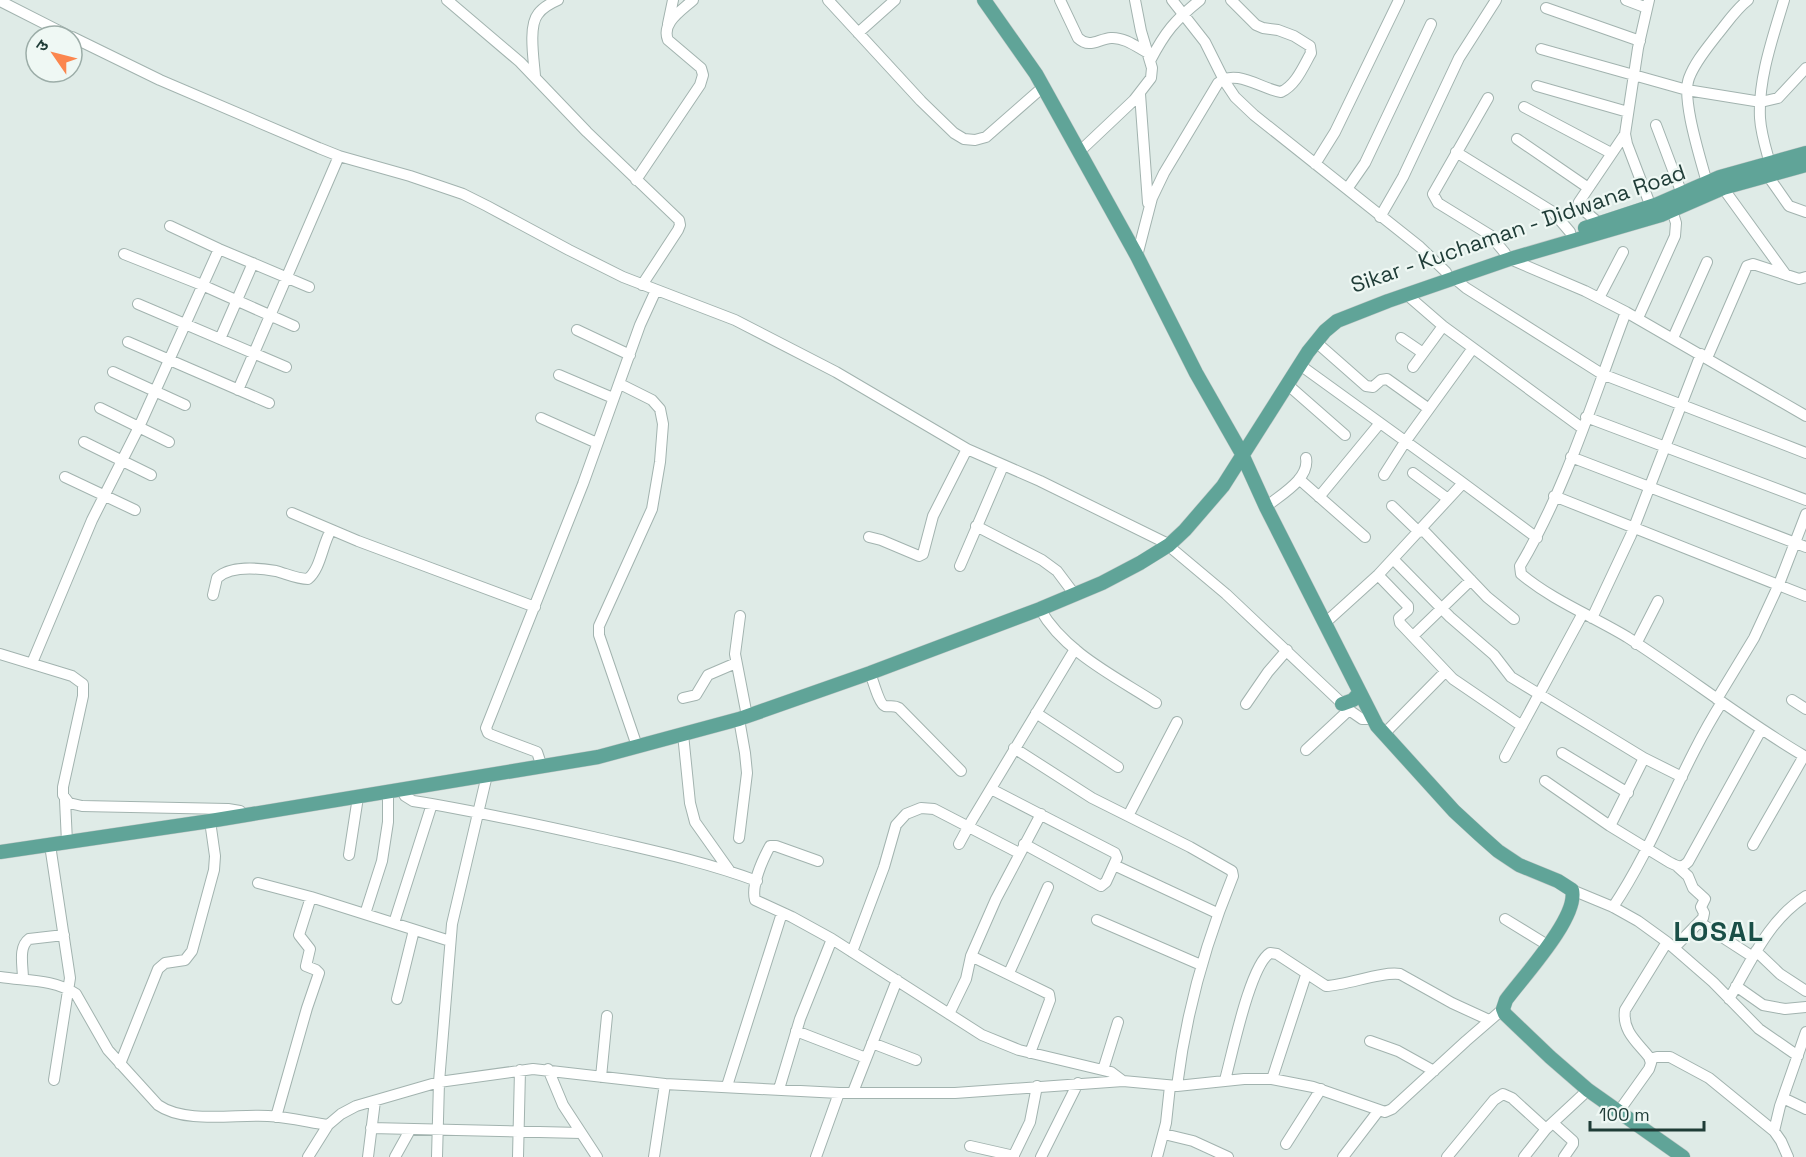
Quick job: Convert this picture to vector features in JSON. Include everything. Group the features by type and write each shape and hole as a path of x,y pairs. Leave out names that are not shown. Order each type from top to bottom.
{"main road":[{"path":"984,0 1001,21 1043,87 1137,256 1196,373 1242,455 1373,719 1459,817 1486,841 1519,865 1558,881 1572,890 1572,902 1549,946 1511,994 1503,1009 1510,1019 1588,1090 1683,1157"},
{"name":"Sikar - Kuchaman - Didwana Road","path":"1508,256 1661,216 1806,153"},
{"name":"Sikar - Kuchaman - Didwana Road","path":"1242,455 1280,385 1308,342 1320,327 1355,306 1508,256 1570,232 1651,207 1720,177 1806,165"},
{"name":"Sikar - Kuchaman - Didwana Road","path":"1242,455 1316,342 1337,321 1450,275"},
{"path":"0,852 210,821 598,757 743,718 870,673 1040,609 1102,583 1154,554 1208,497 1242,455"},
{"path":"1346,707 1359,693"}],"street":[{"path":"447,0 535,76 636,180 675,216 680,225 642,285"},
{"path":"535,76 533,31 535,20 541,10 558,0"},
{"path":"636,180 700,85 703,75 701,68 668,40 665,30 673,0"},
{"path":"668,24 693,0"},
{"path":"828,0 921,101 954,133 963,138 975,140 986,137 1043,87"},
{"path":"858,33 895,0"},
{"path":"1060,0 1078,38 1083,42 1093,44 1110,38 1118,39 1128,42 1149,57"},
{"path":"1079,152 1140,94 1151,78 1149,57 1136,0"},
{"path":"1172,0 1204,42 1235,97 1254,116 1420,247 1466,288 1602,374 1806,453"},
{"path":"1149,57 1162,37 1183,14 1200,0"},
{"path":"1137,256 1148,209 1164,173 1210,93 1224,78 1245,79 1281,92 1294,81 1311,53 1310,46 1294,36 1256,25 1230,0"},
{"path":"1380,217 1403,177 1459,58 1496,0"},
{"path":"1626,0 1648,4 1625,134 1651,207"},
{"path":"1707,183 1693,128 1687,90 1689,79 1709,45 1748,0"},
{"path":"1784,0 1765,76 1761,102 1762,133 1769,170 1789,206 1806,212"},
{"path":"0,1 45,24"},
{"path":"1315,164 1332,140 1396,1"},
{"path":"1546,8 1640,41"},
{"path":"1347,189 1365,163 1431,24"},
{"path":"84,43 160,80 339,156 410,176 462,194 488,206 576,254 642,285 717,312 807,356 967,449 1040,481 1166,543 1208,577 1346,707 1362,719 1373,719"},
{"path":"1541,49 1634,73 1687,90 1761,102 1779,98 1806,68"},
{"path":"1537,86 1628,112"},
{"path":"1140,94 1148,209"},
{"path":"1488,98 1434,189 1434,199 1490,235 1508,256 1638,318 1806,416"},
{"path":"1524,107 1611,153"},
{"path":"1656,125 1682,194"},
{"path":"1599,223 1579,205 1580,197 1625,134"},
{"path":"1517,139 1587,187"},
{"path":"1456,152 1553,212 1570,232"},
{"path":"238,390 339,156"},
{"path":"1723,188 1786,275"},
{"path":"1638,318 1675,236 1676,223 1672,210"},
{"path":"170,226 309,287"},
{"path":"32,663 92,520 156,391 219,249"},
{"path":"1599,298 1623,252"},
{"path":"124,254 202,285 294,326"},
{"path":"1673,338 1707,262"},
{"path":"220,339 253,263"},
{"path":"1505,757 1588,615 1633,528 1682,406 1747,266 1753,264 1799,279 1806,277"},
{"path":"542,767 540,755 537,752 492,735 486,728 535,607 620,384 640,325 656,290"},
{"path":"1406,294 1443,326 1582,428"},
{"path":"138,304 286,367"},
{"path":"1626,312 1571,457 1537,538 1520,566 1521,574 1636,644 1761,730 1805,757 1753,845"},
{"path":"1413,367 1443,326"},
{"path":"577,330 630,355"},
{"path":"1401,338 1423,352"},
{"path":"128,342 269,404"},
{"path":"1316,342 1366,386 1373,387 1381,380 1387,380 1429,409"},
{"path":"1384,475 1473,348"},
{"path":"1300,365 1537,538"},
{"path":"113,372 185,405"},
{"path":"559,375 614,398"},
{"path":"620,384 657,404 663,424 658,477 652,509 599,626 599,635 637,746"},
{"path":"1288,386 1345,435"},
{"path":"100,408 169,442"},
{"path":"1586,417 1806,500"},
{"path":"541,418 597,443"},
{"path":"1319,497 1380,423"},
{"path":"84,442 151,475"},
{"path":"869,537 919,556 923,554 933,516 967,449"},
{"path":"1571,457 1806,547"},
{"path":"1266,507 1299,479 1306,468 1306,458"},
{"path":"960,566 1003,466"},
{"path":"1413,473 1448,499"},
{"path":"65,477 135,510"},
{"path":"1299,479 1365,537"},
{"path":"1325,623 1378,575 1463,483"},
{"path":"1554,496 1806,596"},
{"path":"1392,506 1421,530 1487,597 1514,619"},
{"path":"292,513 535,607"},
{"path":"1613,907 1629,884 1648,848 1703,734 1754,638 1779,584 1806,514"},
{"path":"976,526 1042,560 1057,571 1075,595"},
{"path":"213,595 217,578 237,569 269,570 308,579 315,571 331,530"},
{"path":"1393,558 1441,608 1494,655 1511,677 1644,758 1682,777"},
{"path":"1378,575 1408,606 1408,610 1399,620 1445,672 1480,699 1522,726"},
{"path":"1413,636 1471,580"},
{"path":"1636,644 1658,601"},
{"path":"1040,609 1050,624 1074,649 1156,703"},
{"path":"739,837 747,773 735,647 740,616"},
{"path":"960,844 1014,748 1074,649"},
{"path":"1246,705 1268,672 1287,650"},
{"path":"0,654 79,679 84,689 63,787 67,842"},
{"path":"683,698 696,695 708,675 736,663"},
{"path":"1384,734 1445,672"},
{"path":"870,673 881,703 885,706 893,705 900,708 962,771"},
{"path":"1792,700 1806,710"},
{"path":"1306,750 1346,707"},
{"path":"1036,713 1118,767"},
{"path":"1128,816 1177,722"},
{"path":"1678,867 1688,862 1761,730"},
{"path":"683,734 690,803 695,822 729,870"},
{"path":"1014,748 1092,798 1185,844 1232,871 1233,876 1217,913 1192,998 1164,1134 1157,1157"},
{"path":"1562,753 1628,793"},
{"path":"1610,826 1644,758"},
{"path":"437,1157 439,1082 450,941 455,909 487,775"},
{"path":"1545,781 1610,826 1678,867 1689,876 1693,888 1705,897 1701,907 1704,915 1699,922 1670,945 1625,1010 1624,1020 1627,1030 1650,1059 1649,1069 1619,1111"},
{"path":"852,952 884,867 896,825 914,811 928,807 1101,886 1106,882 1117,856 1114,853 991,789"},
{"path":"364,914 382,861 394,790 408,799 687,858 729,870 756,881"},
{"path":"349,855 358,797"},
{"path":"65,800 74,805 228,809 240,811 245,815"},
{"path":"394,923 432,804"},
{"path":"950,1014 966,979 971,956 1041,814"},
{"path":"120,1064 158,969 165,963 185,960 192,951 215,863 210,821"},
{"path":"50,845 69,966 69,990 54,1080"},
{"path":"818,861 770,846 756,881 755,900 832,939 982,1035 1030,1053 1103,1070 1116,1075 1123,1081"},
{"path":"1114,865 1217,913"},
{"path":"258,883 311,897 450,941"},
{"path":"1009,973 1048,888"},
{"path":"1572,890 1613,907 1638,921 1713,982 1759,1029 1798,1056"},
{"path":"1729,999 1774,923 1791,906 1806,896"},
{"path":"276,1117 319,973 306,966 310,949 299,936 311,897"},
{"path":"727,1086 782,913"},
{"path":"1505,919 1549,946"},
{"path":"1097,920 1201,965"},
{"path":"1699,922 1755,954 1806,991"},
{"path":"397,999 414,930"},
{"path":"23,979 22,948 25,942 29,939 64,935"},
{"path":"779,1089 796,1031 832,939"},
{"path":"1225,1080 1251,986 1264,957 1270,953 1277,954 1326,986 1392,973 1400,974 1452,1003 1489,1020"},
{"path":"971,956 1051,996 1030,1053"},
{"path":"1272,1079 1306,975"},
{"path":"0,977 23,979 69,990 76,994 101,1039 120,1064 158,1105 174,1114 276,1117 327,1125"},
{"path":"853,1092 897,980"},
{"path":"1736,986 1763,1005 1785,1009 1806,1007"},
{"path":"308,1157 327,1125 348,1110 439,1082 520,1070 548,1069 665,1084 839,1093 955,1093 1123,1081 1173,1086 1225,1080 1272,1079 1321,1089 1385,1112 1392,1109 1503,1009"},
{"path":"602,1077 607,1016"},
{"path":"1103,1070 1118,1022"},
{"path":"796,1031 866,1058"},
{"path":"1774,1131 1806,1032"},
{"path":"1370,1041 1398,1051 1434,1071"},
{"path":"872,1043 916,1060"},
{"path":"1650,1059 1670,1057 1709,1078 1774,1131 1788,1157"},
{"path":"548,1069 562,1105 597,1157"},
{"path":"518,1157 520,1070"},
{"path":"1041,1157 1078,1083"},
{"path":"654,1157 665,1084"},
{"path":"970,1146 1013,1156 1030,1122 1037,1086"},
{"path":"1286,1144 1321,1089"},
{"path":"1524,1157 1549,1126 1588,1090"},
{"path":"816,1157 839,1093"},
{"path":"1447,1157 1494,1100 1503,1094 1573,1141 1564,1157"},
{"path":"1783,1098 1806,1109"},
{"path":"368,1157 375,1101"},
{"path":"1347,1156 1379,1110"},
{"path":"371,1128 581,1133"},
{"path":"395,1157 410,1130"},
{"path":"1164,1134 1193,1141 1224,1156"}],"district":[{"name":"LOSAL","path":"1719,931"}]}
